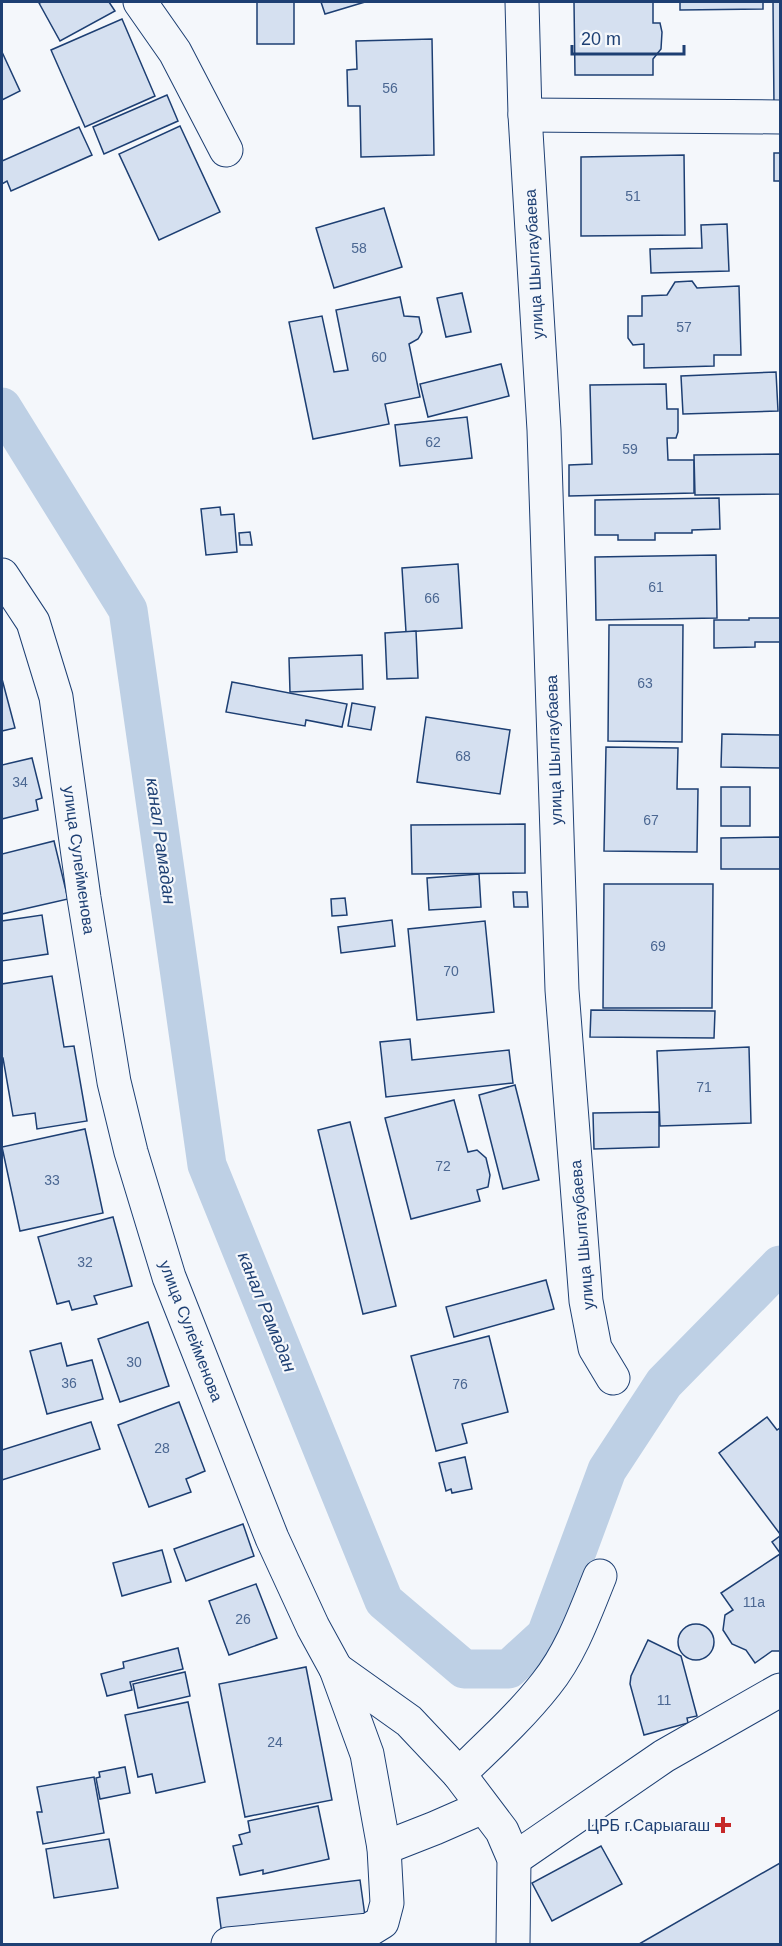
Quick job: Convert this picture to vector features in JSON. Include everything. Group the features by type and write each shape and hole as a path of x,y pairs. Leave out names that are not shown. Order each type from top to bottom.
{"street":[{"path":"140,2 175,52 226,150"},
{"name":"улица Шылгаубаева","path":"522,2 525,115 544,430 562,990 586,1301 595,1348 613,1378"},
{"path":"525,115 780,117"},
{"name":"улица Сулейменова","path":"2,575 33,622 56,697 84,898 114,1082 131,1152 169,1277 272,1538 312,1627 336,1669 367,1754 384,1848 387,1904 382,1922 369,1930 228,1944"},
{"path":"459,1774 547,1683 571,1643 600,1576"},
{"path":"336,1669 409,1721 459,1774 502,1832 514,1859 513,1944"},
{"path":"514,1859 664,1756 780,1690"},
{"path":"384,1848 483,1807"}],"building":[{"path":"109,2 115,11 60,41 39,3"},
{"path":"257,2 294,2 294,44 257,44"},
{"path":"321,2 365,2 325,14"},
{"path":"574,2 653,2 653,23 660,23 662,32 661,49 653,59 653,75 575,75"},
{"path":"680,2 763,2 763,9 680,10"},
{"path":"773,2 780,2 780,106 774,106"},
{"path":"122,19 155,96 85,127 51,50"},
{"path":"432,39 434,155 361,157 360,106 348,106 347,70 357,69 356,41"},
{"path":"2,52 20,91 2,100"},
{"path":"167,95 178,121 104,154 93,127"},
{"path":"180,126 220,212 159,240 119,154"},
{"path":"79,127 92,155 11,191 7,181 2,184 2,161"},
{"path":"774,153 780,153 780,181 774,181"},
{"path":"684,155 685,235 581,236 581,157"},
{"path":"384,208 402,267 334,288 316,228"},
{"path":"727,224 729,271 651,273 650,249 702,248 701,225"},
{"path":"692,281 697,288 739,286 741,355 714,355 714,366 644,368 644,344 633,345 628,338 628,316 642,316 642,296 667,295 675,282"},
{"path":"462,293 471,332 446,337 437,298"},
{"path":"400,297 404,316 419,317 422,332 418,339 409,344 420,397 385,404 389,424 313,439 289,322 322,316 334,372 348,370 336,310"},
{"path":"501,364 509,396 428,417 420,384"},
{"path":"776,372 778,411 683,414 681,376"},
{"path":"666,384 667,409 678,409 676,438 667,438 668,460 694,460 694,493 569,496 569,465 592,464 590,385"},
{"path":"467,417 472,458 400,466 395,425"},
{"path":"780,454 780,494 695,495 694,455"},
{"path":"719,498 720,529 692,530 692,533 655,533 655,540 618,540 618,535 595,535 595,500"},
{"path":"220,507 221,515 234,514 237,552 206,555 201,509"},
{"path":"250,532 252,545 240,545 239,533"},
{"path":"716,555 717,618 596,620 595,557"},
{"path":"458,564 462,628 406,632 402,568"},
{"path":"749,618 780,618 780,642 755,642 755,647 714,648 714,620 749,620"},
{"path":"609,625 683,625 682,742 608,741"},
{"path":"416,631 418,678 387,679 385,633"},
{"path":"362,655 363,689 290,692 289,658"},
{"path":"2,679 15,728 2,731"},
{"path":"232,682 347,704 342,727 306,720 305,726 226,712"},
{"path":"352,703 375,707 371,730 348,726"},
{"path":"426,717 510,730 500,794 417,782"},
{"path":"722,734 780,735 780,768 721,767"},
{"path":"606,747 678,748 677,789 698,789 697,852 604,851"},
{"path":"32,758 42,798 36,800 38,810 2,819 2,765"},
{"path":"721,787 750,787 750,826 721,826"},
{"path":"525,824 525,873 412,874 411,825"},
{"path":"780,837 780,869 721,869 721,838"},
{"path":"54,841 68,899 2,914 2,854"},
{"path":"479,874 481,907 429,910 427,878"},
{"path":"604,884 713,884 712,1008 603,1008"},
{"path":"513,892 527,892 528,907 514,907"},
{"path":"345,898 347,915 332,916 331,899"},
{"path":"42,915 48,954 2,961 2,921"},
{"path":"392,920 395,946 341,953 338,927"},
{"path":"485,921 494,1012 417,1020 408,929"},
{"path":"52,976 64,1047 74,1046 87,1121 37,1129 35,1113 13,1116 2,1058 2,984"},
{"path":"591,1010 715,1011 714,1038 590,1037"},
{"path":"410,1039 412,1060 509,1050 513,1083 386,1097 380,1042"},
{"path":"749,1047 751,1123 660,1126 657,1051"},
{"path":"515,1085 539,1180 503,1189 479,1095"},
{"path":"454,1100 468,1152 477,1150 486,1158 490,1175 488,1187 477,1190 480,1201 411,1219 385,1118"},
{"path":"659,1112 659,1147 594,1149 593,1113"},
{"path":"350,1122 396,1306 363,1314 318,1130"},
{"path":"85,1129 103,1213 20,1231 2,1147"},
{"path":"113,1217 132,1286 94,1296 97,1304 72,1310 69,1301 57,1304 38,1237"},
{"path":"546,1280 554,1309 454,1337 446,1307"},
{"path":"148,1322 169,1386 120,1402 98,1339"},
{"path":"489,1336 508,1412 462,1424 467,1443 436,1451 411,1356"},
{"path":"61,1343 67,1366 92,1360 103,1399 47,1414 30,1351"},
{"path":"179,1402 205,1471 186,1479 191,1492 149,1507 118,1425"},
{"path":"767,1417 777,1430 780,1428 780,1534 719,1453"},
{"path":"91,1422 100,1449 2,1480 2,1450"},
{"path":"465,1457 472,1489 452,1493 451,1489 446,1491 439,1463"},
{"path":"243,1524 254,1556 186,1581 174,1549"},
{"path":"780,1536 780,1553 772,1542"},
{"path":"162,1550 171,1582 122,1596 113,1563"},
{"path":"780,1554 780,1651 772,1651 755,1663 746,1650 732,1644 723,1630 725,1615 733,1610 721,1593"},
{"path":"256,1584 277,1638 229,1655 209,1601"},
{"path":"696,1624 709,1629 714,1642 709,1655 696,1660 683,1655 678,1642 683,1629"},
{"path":"648,1640 681,1656 697,1716 687,1718 688,1723 644,1735 630,1684 631,1676"},
{"path":"178,1648 183,1669 130,1682 132,1690 107,1696 101,1674 124,1668 123,1662"},
{"path":"306,1667 332,1800 245,1817 219,1684"},
{"path":"185,1672 190,1696 138,1708 133,1684"},
{"path":"188,1702 205,1782 156,1793 152,1774 138,1777 125,1715"},
{"path":"125,1767 130,1793 100,1799 96,1778 100,1777 99,1772"},
{"path":"94,1777 104,1833 43,1844 37,1812 42,1812 37,1787"},
{"path":"318,1806 329,1859 263,1874 263,1870 240,1875 233,1846 242,1844 239,1835 250,1832 248,1821"},
{"path":"109,1839 118,1888 54,1898 46,1849"},
{"path":"601,1846 622,1884 552,1921 532,1883"},
{"path":"780,1863 780,1944 639,1944"},
{"path":"360,1880 365,1916 222,1935 217,1898"}],"waterway":[{"name":"канал Рамадан","path":"2,407 128,610 207,1165 384,1601 464,1669 509,1669 546,1635 607,1470 664,1383 780,1265"}],"place":[{"name":"ЦРБ г.Сарыагаш","path":"723,1825"}]}
